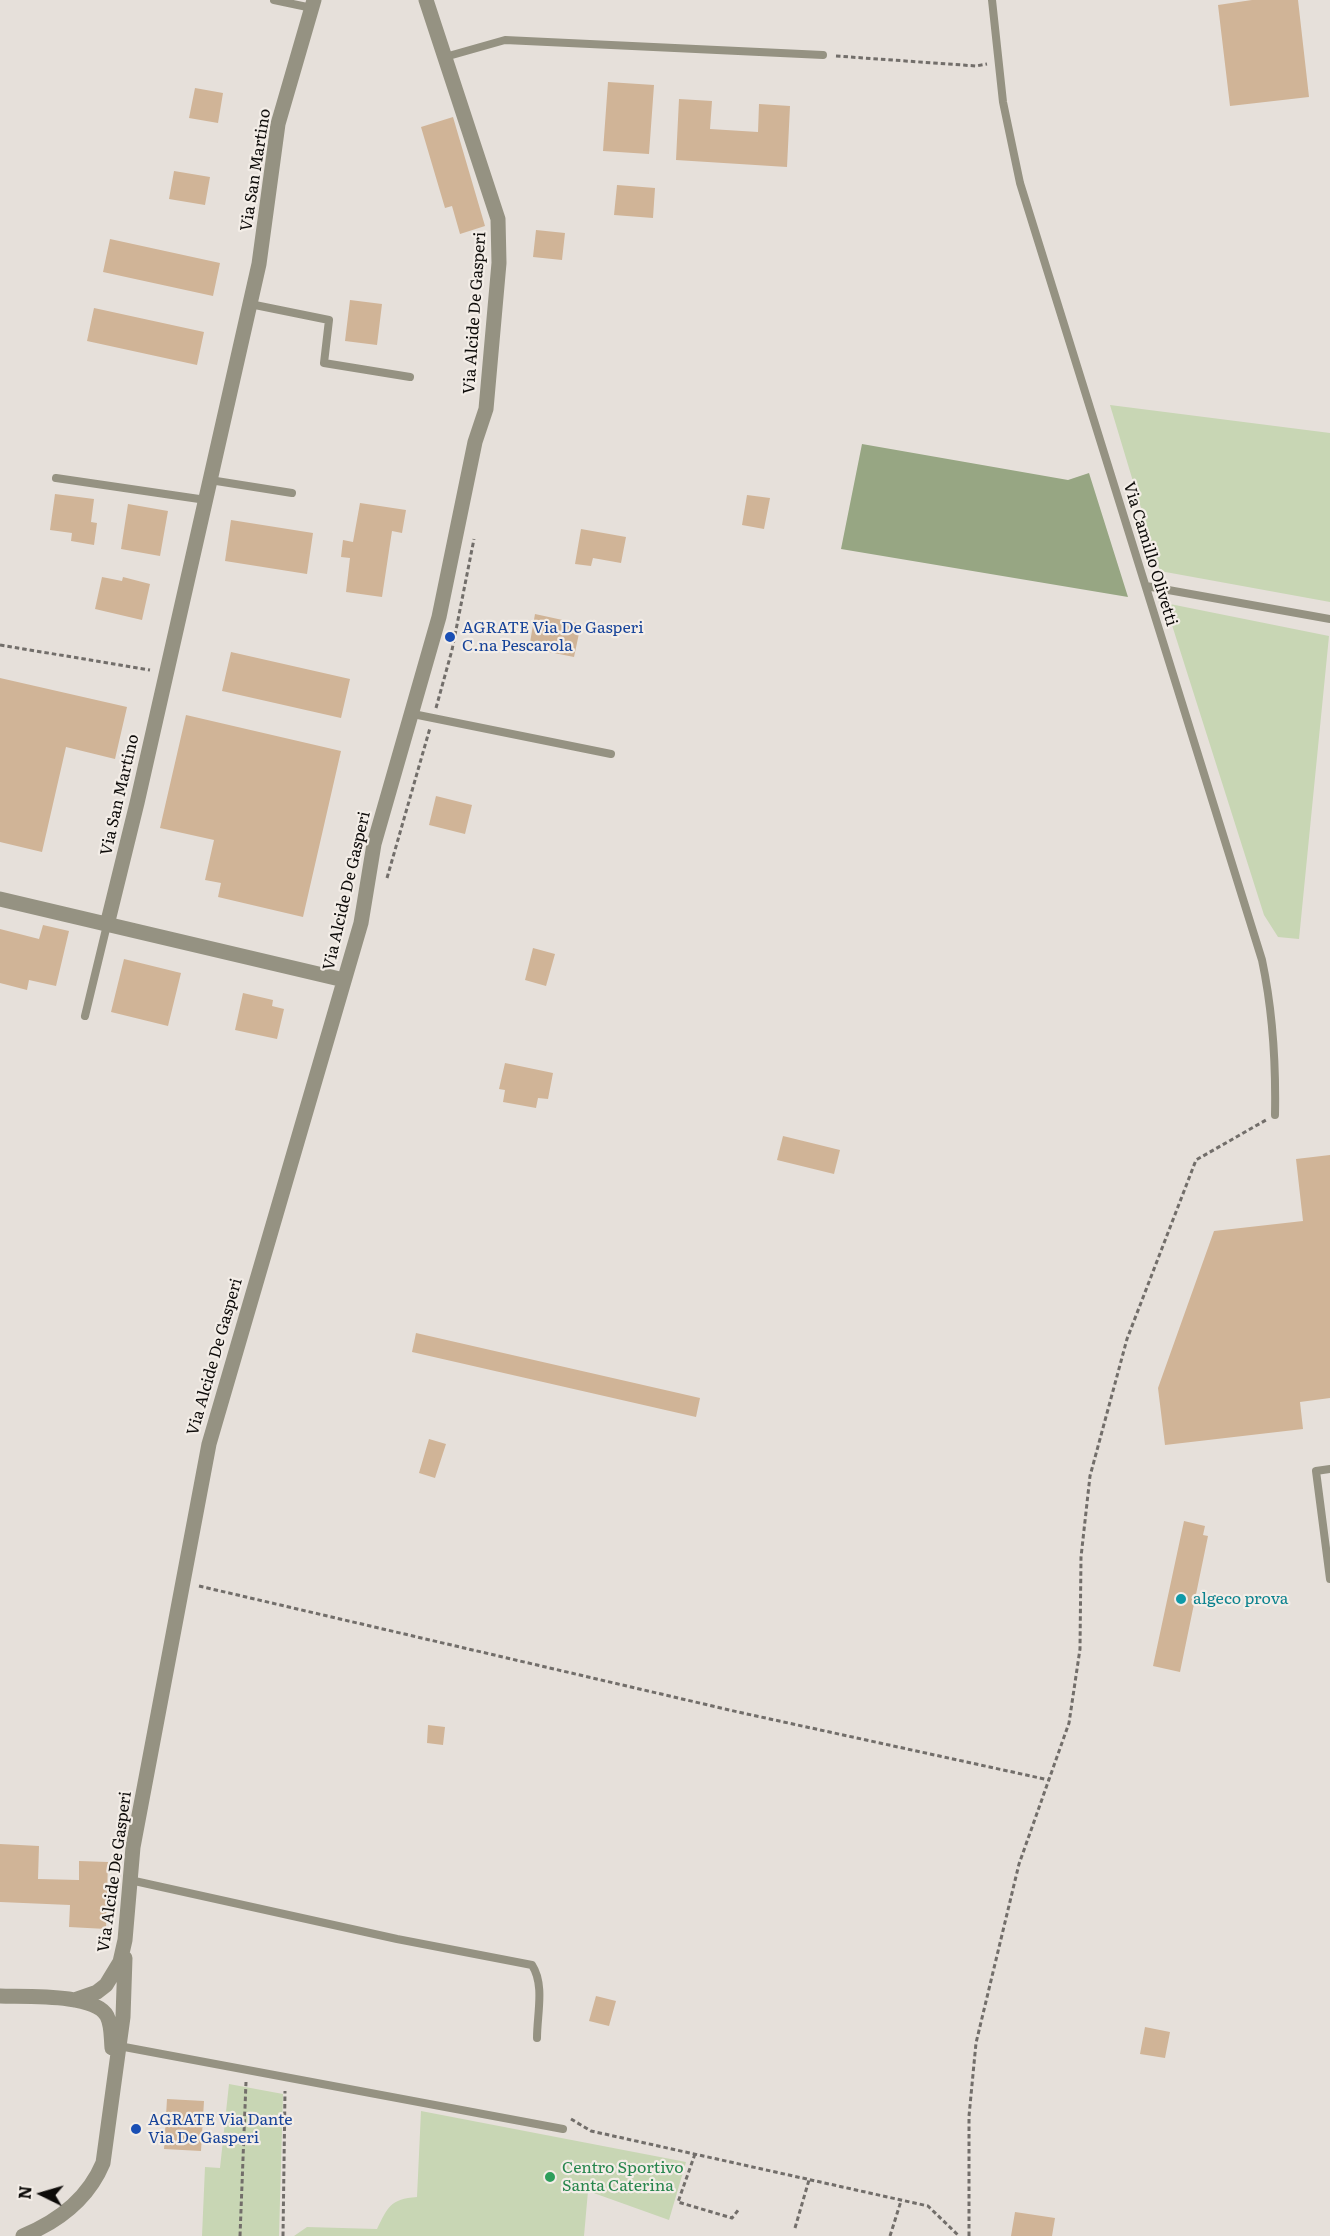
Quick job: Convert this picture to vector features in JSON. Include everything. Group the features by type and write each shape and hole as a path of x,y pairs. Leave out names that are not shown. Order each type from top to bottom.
{"street":[{"name":"Via Alcide De Gasperi","path":"74,2000 97,1992 110,1981 120,1962 125,1940 133,1847 209,1444 361,923 376,835 413,714 439,617 475,442 486,409 500,257 498,219 426,0"},
{"name":"Via San Martino","path":"107,926 250,304 265,232 278,124 313,4"},
{"path":"0,898 107,926 344,980"},
{"path":"23,2236 62,2216 93,2181 105,2157 125,1981 125,1940"},
{"path":"0,1996 74,2000 96,2005 107,2016 112,2049 110,2111"}],"lane":[{"name":"Via San Martino","path":"274,0 313,4"},
{"name":"Via Camillo Olivetti","path":"993,0 998,62 1020,183 1262,960 1271,1003 1275,1042 1275,1115"},
{"path":"445,57 505,40 823,55"},
{"path":"250,304 329,320 324,363 410,377"},
{"path":"56,478 206,500"},
{"path":"210,480 292,493"},
{"path":"1146,586 1330,619"},
{"path":"413,714 611,754"},
{"name":"Via San Martino","path":"85,1016 107,926"},
{"path":"1330,1469 1316,1471 1330,1580"},
{"path":"130,1880 397,1939 532,1965 537,1972 539,1992 537,2038"},
{"path":"119,2046 563,2129"}],"path":[{"path":"823,55 976,66 998,62"},
{"path":"0,645 166,673"},
{"path":"969,2236 969,2116 976,2043 1019,1864 1069,1723 1080,1649 1081,1557 1090,1476 1127,1339 1196,1160 1275,1115"},
{"path":"198,1586 727,1710 1049,1780"},
{"path":"240,2236 248,2070"},
{"path":"283,2236 286,2099 284,2078"},
{"path":"564,2118 576,2120 591,2131 928,2206 957,2235"},
{"path":"694,2154 678,2202 732,2218 739,2209"},
{"path":"795,2228 809,2180"},
{"path":"890,2236 902,2200"}],"green space":[{"path":"1110,405 1330,433 1330,602 1160,571"},
{"path":"862,444 1068,480 1089,473 1128,597 841,549"},
{"path":"1165,603 1329,636 1299,939 1278,937 1264,915"},
{"path":"229,2084 283,2094 279,2236 202,2236 205,2167 220,2168"},
{"name":"Centro Sportivo Santa Caterina","path":"421,2111 686,2162 669,2220 588,2191 584,2236 294,2236 307,2227 377,2229 384,2215 395,2202 417,2197"}],"building":[{"path":"1252,0 1298,0 1309,97 1230,106 1218,5"},
{"path":"608,82 654,85 649,154 603,151"},
{"path":"195,88 223,93 218,123 189,118"},
{"path":"679,99 712,101 710,129 758,132 759,104 790,106 787,167 676,160"},
{"path":"453,117 485,226 460,234 452,206 445,208 421,127"},
{"path":"174,171 210,177 205,205 169,199"},
{"path":"617,185 655,188 653,218 614,215"},
{"path":"536,230 565,233 562,260 533,257"},
{"path":"110,239 220,263 213,296 103,272"},
{"path":"350,300 382,304 377,345 345,341"},
{"path":"94,308 204,332 197,365 87,341"},
{"path":"55,494 94,499 91,522 97,523 94,545 71,541 72,533 50,530"},
{"path":"747,495 770,498 764,529 742,525"},
{"path":"360,503 406,510 402,533 392,531 382,597 346,592 350,558 341,557 343,540 353,542"},
{"path":"128,504 168,511 160,556 121,549"},
{"path":"231,520 313,533 307,574 225,561"},
{"path":"581,529 626,537 621,563 593,558 591,566 575,564"},
{"path":"102,577 122,581 123,577 150,584 142,620 95,609"},
{"path":"535,614 581,624 574,657 529,648"},
{"path":"231,652 350,679 341,718 222,691"},
{"path":"0,678 127,707 115,759 66,747 42,852 0,842"},
{"path":"186,715 341,751 303,917 218,897 221,883 205,880 214,840 160,828"},
{"path":"436,796 472,805 465,834 429,825"},
{"path":"43,925 69,931 56,986 29,980 27,990 0,983 0,929 39,939"},
{"path":"533,948 555,954 546,986 525,980"},
{"path":"124,959 181,973 168,1026 111,1012"},
{"path":"243,993 273,1000 272,1006 284,1009 277,1039 235,1030"},
{"path":"505,1063 553,1073 548,1099 538,1098 536,1108 503,1102 505,1090 499,1089"},
{"path":"783,1136 840,1150 834,1174 777,1160"},
{"path":"1330,1155 1330,1398 1300,1402 1303,1429 1165,1445 1158,1388 1214,1231 1303,1221 1296,1159"},
{"path":"416,1333 700,1398 696,1417 412,1352"},
{"path":"429,1439 446,1444 435,1478 419,1473"},
{"name":"algeco prova","path":"1184,1521 1205,1526 1203,1535 1208,1536 1180,1672 1153,1666"},
{"path":"428,1725 445,1727 443,1745 427,1743"},
{"path":"0,1844 39,1846 38,1879 79,1880 79,1861 108,1862 106,1929 69,1927 70,1905 0,1902"},
{"path":"596,1996 616,2001 609,2026 589,2021"},
{"path":"1145,2027 1170,2032 1165,2058 1140,2054"},
{"path":"167,2099 204,2101 201,2151 164,2149"},
{"path":"1015,2212 1055,2218 1052,2236 1011,2236"}],"place":[{"name":"AGRATE Via De Gasperi C.na Pescarola","path":"450,637"},
{"name":"algeco prova","path":"1181,1599"},
{"name":"AGRATE Via Dante Via De Gasperi","path":"136,2129"},
{"name":"Centro Sportivo Santa Caterina","path":"550,2177"}]}
